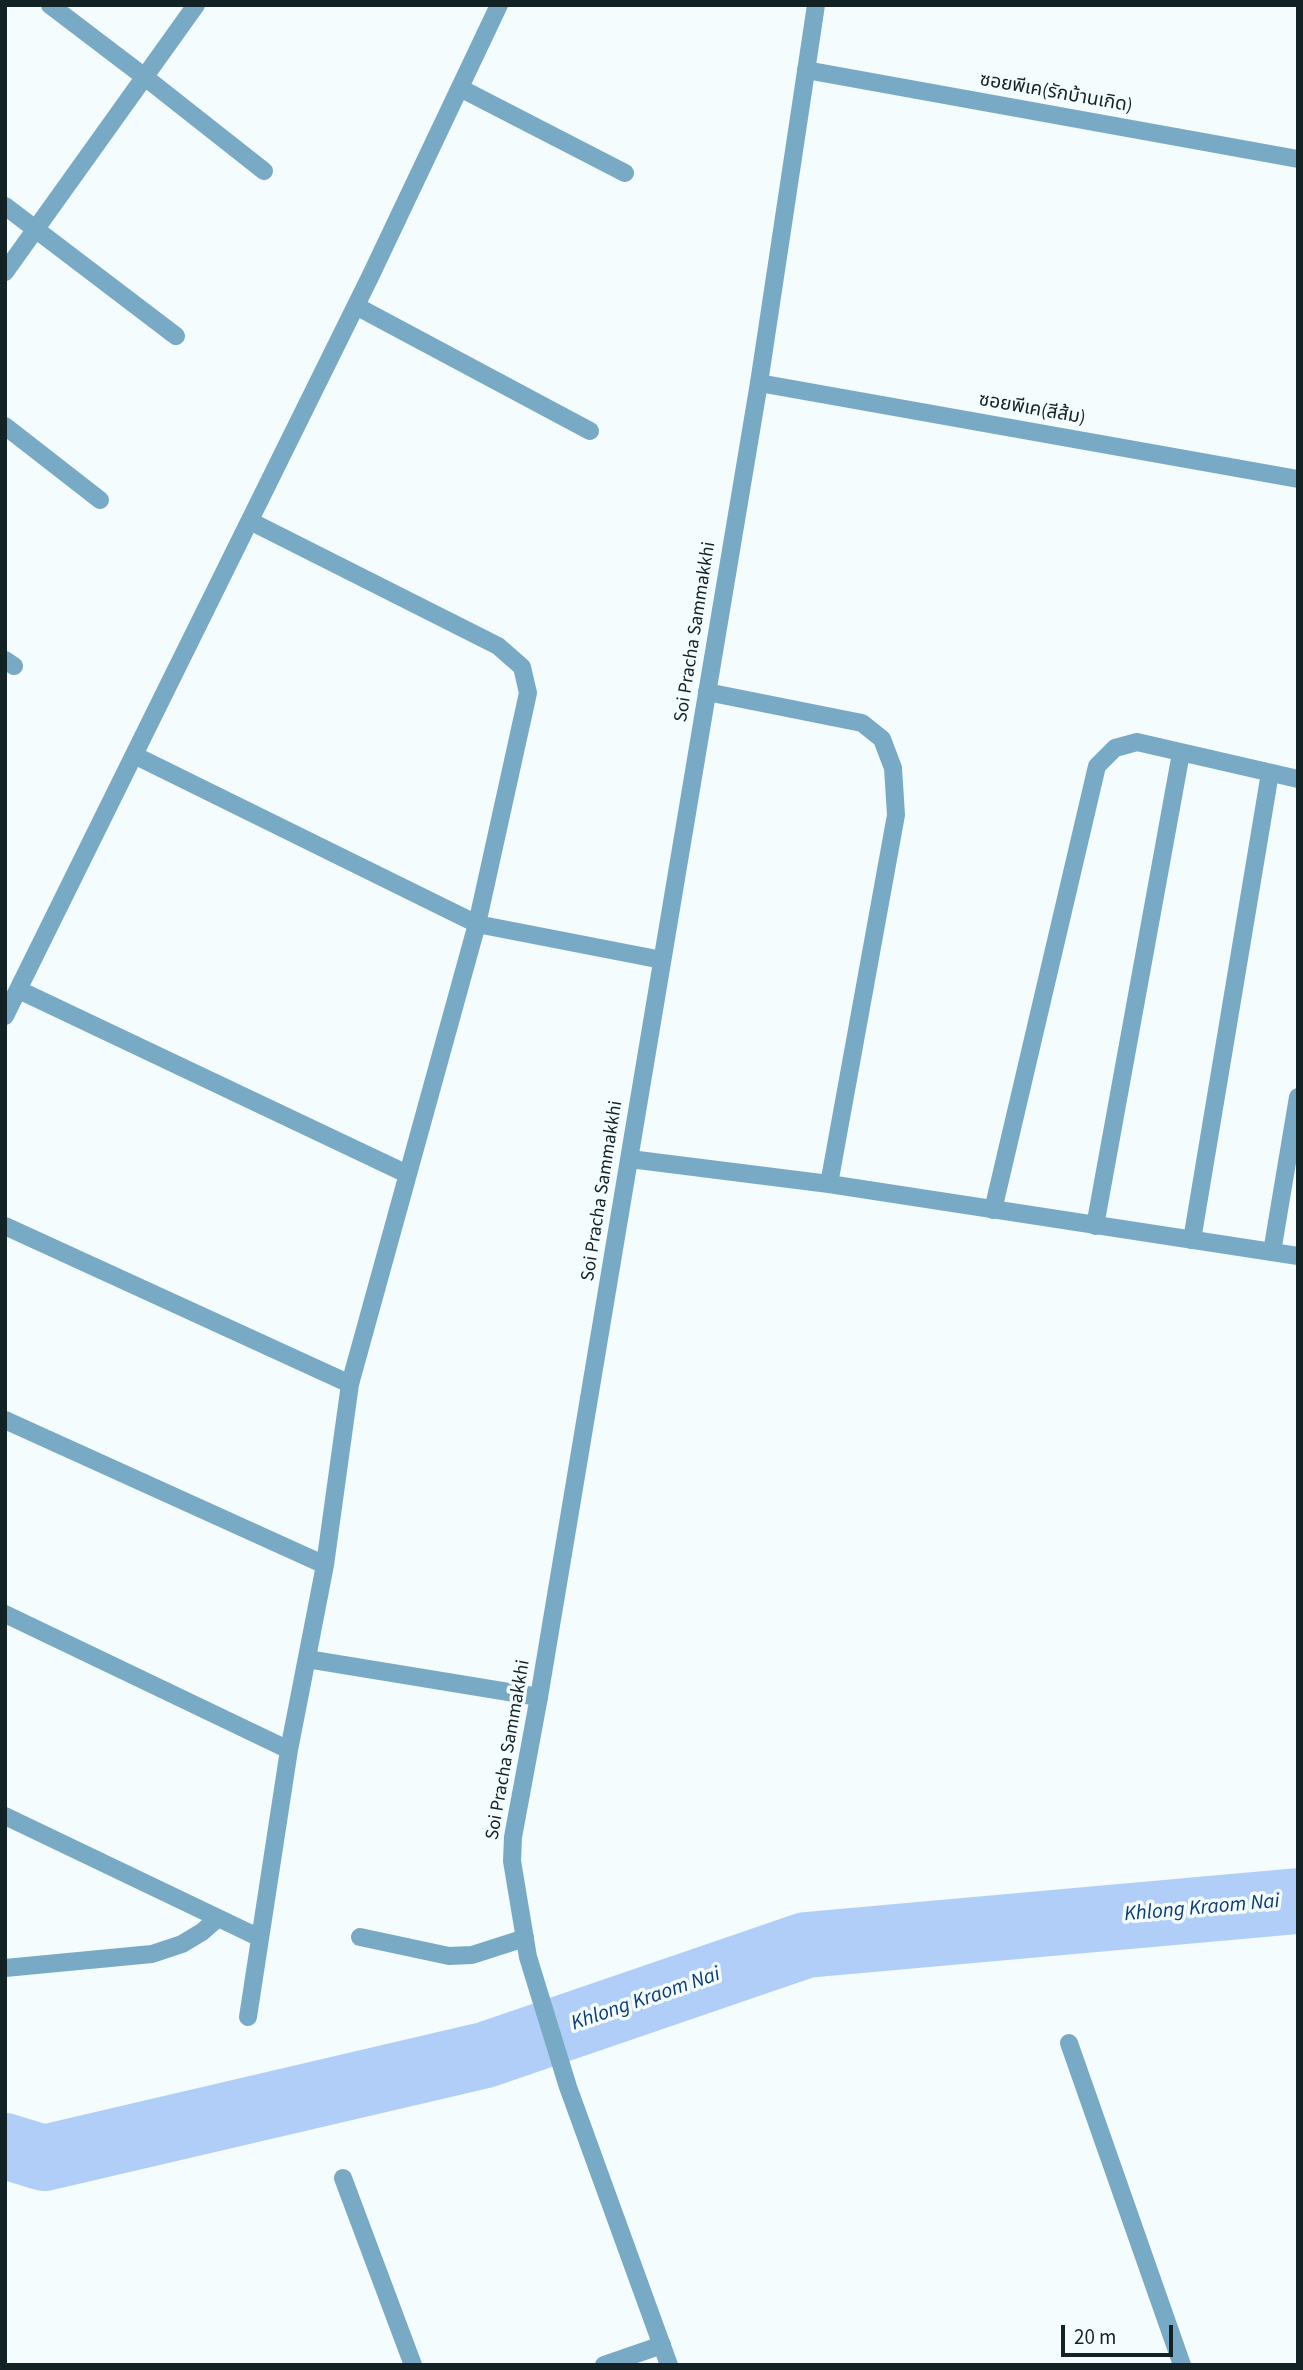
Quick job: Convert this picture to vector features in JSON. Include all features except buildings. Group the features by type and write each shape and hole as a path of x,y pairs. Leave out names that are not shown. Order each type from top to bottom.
{"street":[{"path":"50,5 264,171"},
{"path":"5,272 196,5"},
{"path":"5,1016 356,306 499,5"},
{"name":"Soi Pracha Sammakkhi","path":"669,2365 568,2087 528,1957 512,1860 513,1837 539,1697 759,383 816,5"},
{"name":"ซอยพีเค(รักบ้านเกิด)","path":"806,70 1298,159"},
{"path":"460,88 625,173"},
{"path":"5,206 176,336"},
{"path":"356,306 590,431"},
{"name":"ซอยพีเค(สีส้ม)","path":"759,383 1298,479"},
{"path":"5,426 100,500"},
{"path":"248,2017 289,1750 325,1565 350,1384 477,924 528,693 522,667 498,646 250,521"},
{"path":"707,692 862,723 882,739 893,768 896,815 829,1184"},
{"path":"993,1210 1097,766 1115,748 1137,742 1298,779"},
{"path":"1095,1226 1181,753"},
{"path":"134,755 477,924 662,960"},
{"path":"1192,1240 1270,772"},
{"path":"19,990 407,1174"},
{"path":"1272,1252 1298,1097"},
{"path":"630,1159 829,1184 1298,1256"},
{"path":"5,1226 350,1384"},
{"path":"5,1420 325,1565"},
{"path":"5,1614 289,1750"},
{"path":"307,1659 539,1697"},
{"path":"5,1816 260,1938"},
{"path":"5,1968 152,1954 182,1944 218,1918"},
{"path":"360,1937 449,1956 472,1955 525,1938"},
{"path":"1069,2043 1182,2365"},
{"path":"343,2178 413,2365"},
{"path":"604,2365 662,2345"}],"waterway":[{"name":"Khlong Kraom Nai","path":"5,2146 44,2158 485,2055 806,1945 1298,1901"}]}
